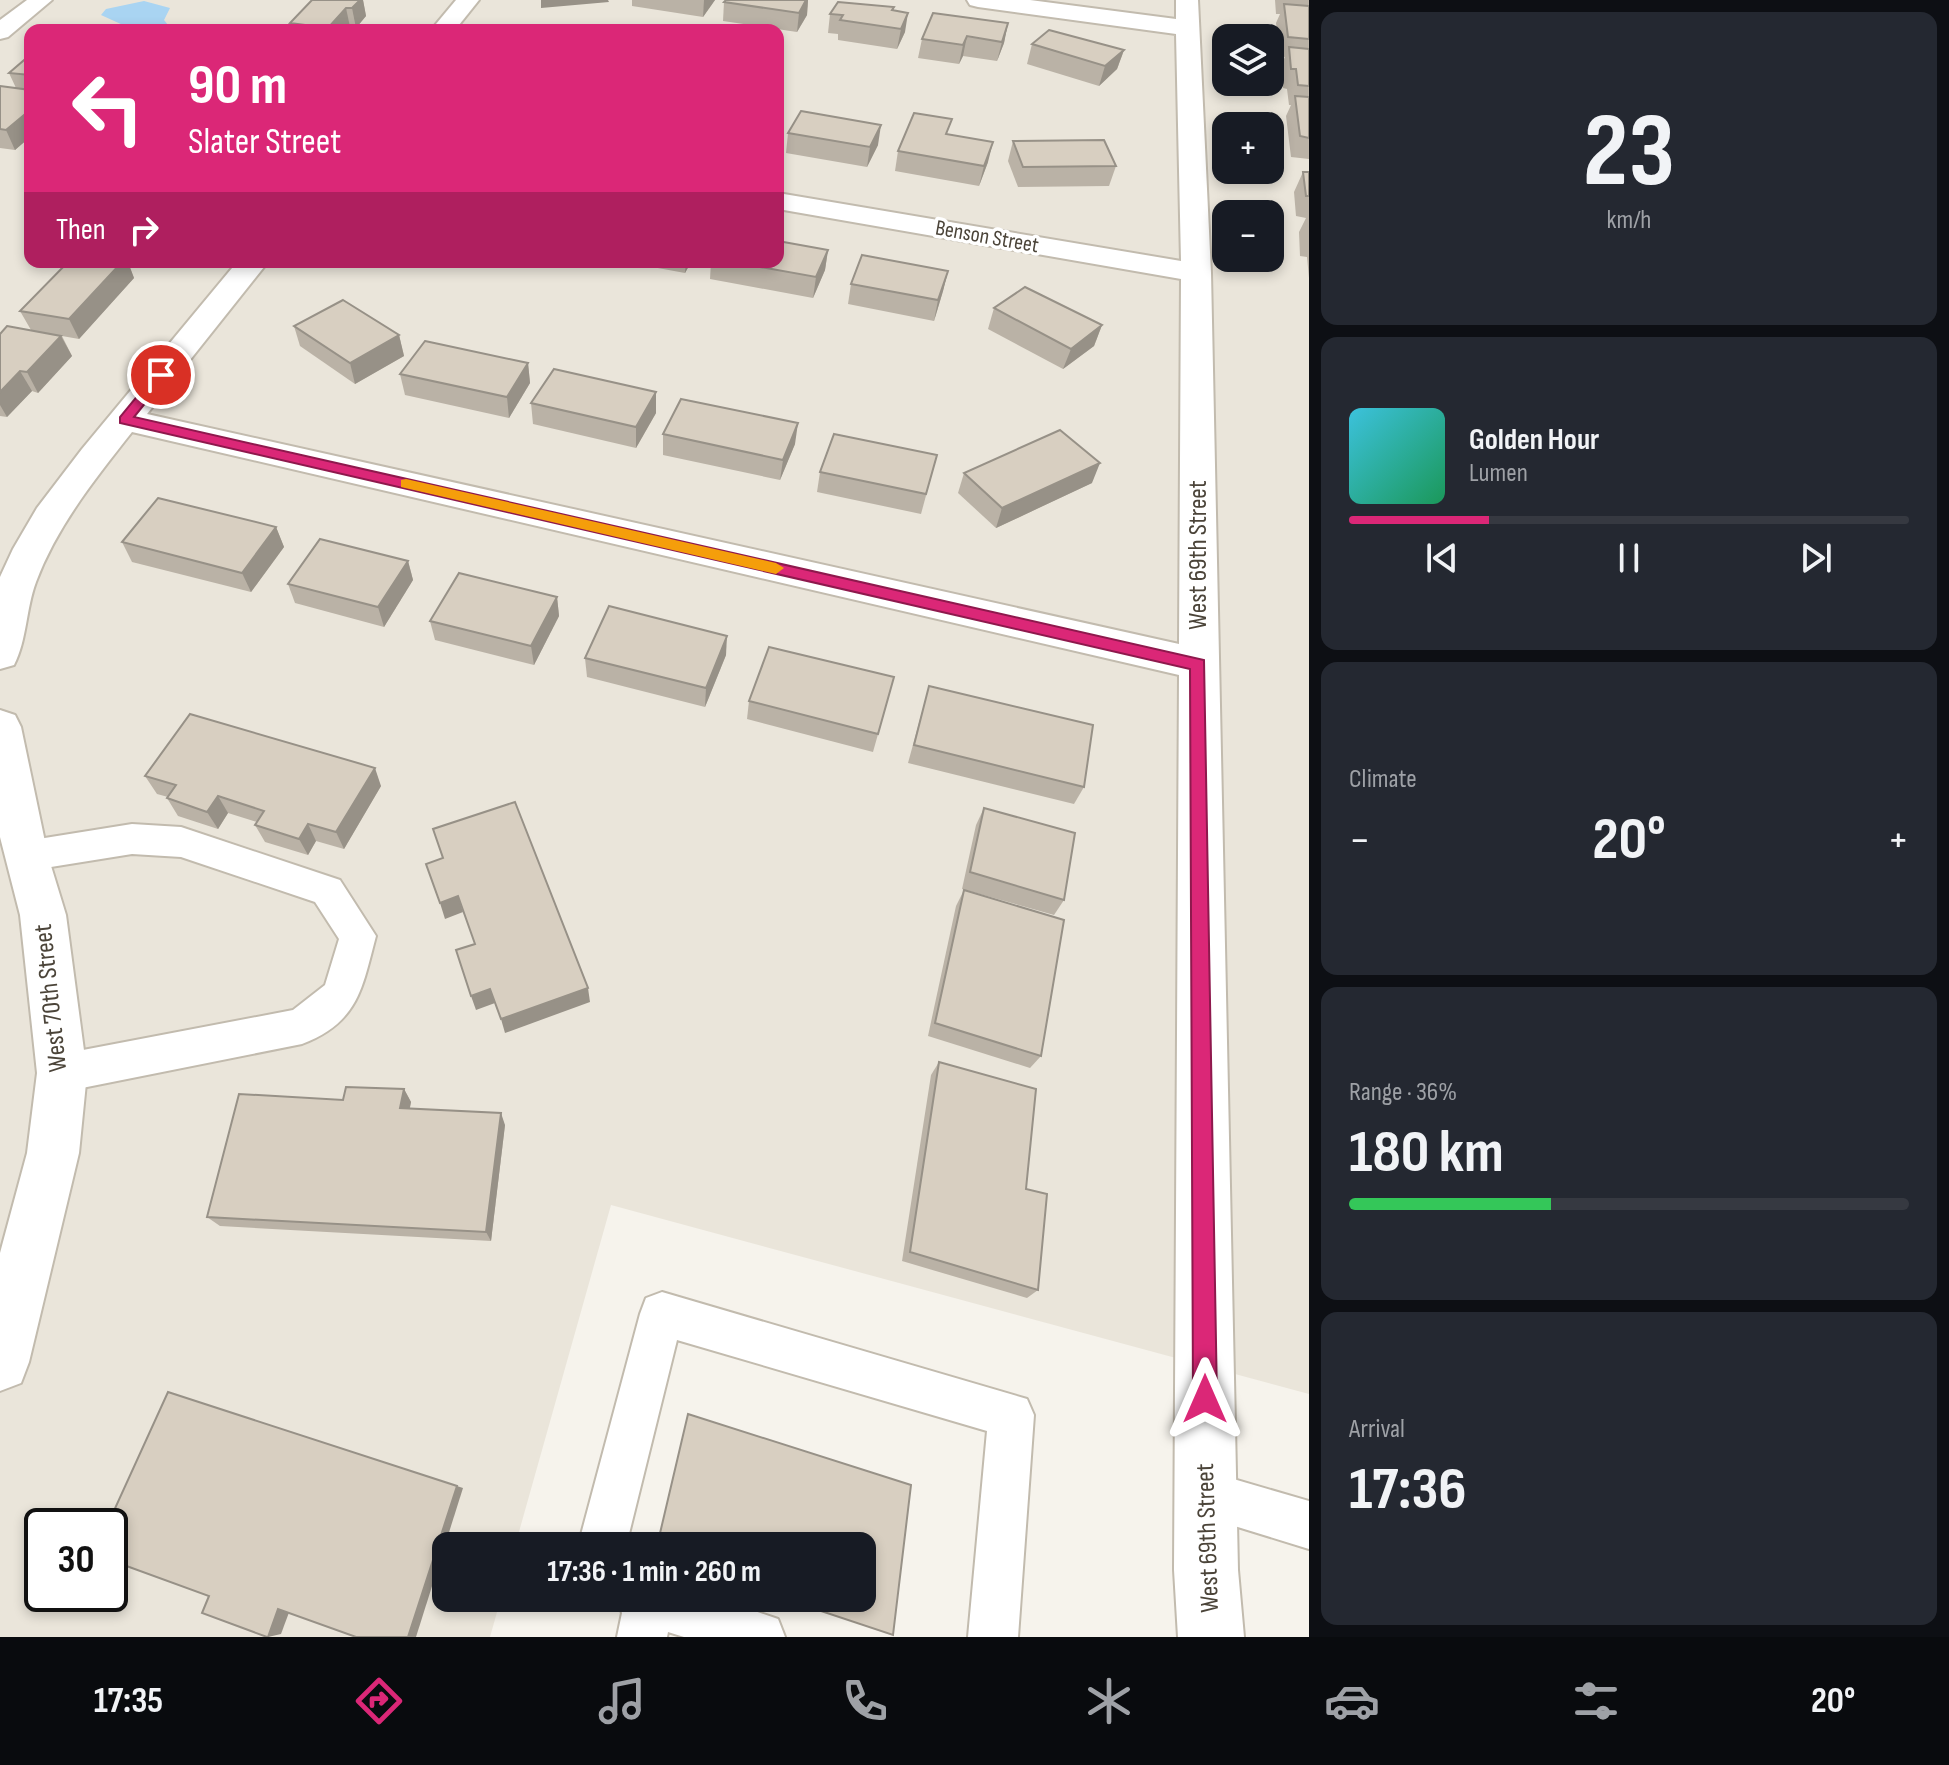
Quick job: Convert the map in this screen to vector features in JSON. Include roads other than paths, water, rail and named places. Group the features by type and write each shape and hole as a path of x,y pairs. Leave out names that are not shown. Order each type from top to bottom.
{"street":[{"path":"0,32 41,0"},
{"path":"448,24 468,0"},
{"path":"978,0 1187,14"},
{"name":"West 69th Street","path":"1187,14 1196,273 1206,1570 1211,1637"},
{"name":"Benson Street","path":"784,202 1196,273"},
{"path":"0,654 2,626 33,545 81,473 248,268"},
{"path":"125,420 1199,664"},
{"name":"West 70th Street","path":"0,727 26,856 43,915 62,1073 53,1153 0,1362"}],"lane":[{"path":"26,856 132,839 181,842 327,891 358,936 341,995 302,1026 62,1073"},
{"path":"606,1532 662,1314 1011,1415 993,1637"},
{"path":"1206,1495 1309,1525"},
{"path":"644,1612 760,1637"}],"water":[{"path":"144,1 170,8 164,20 167,24 121,24 101,15 106,9"}]}
